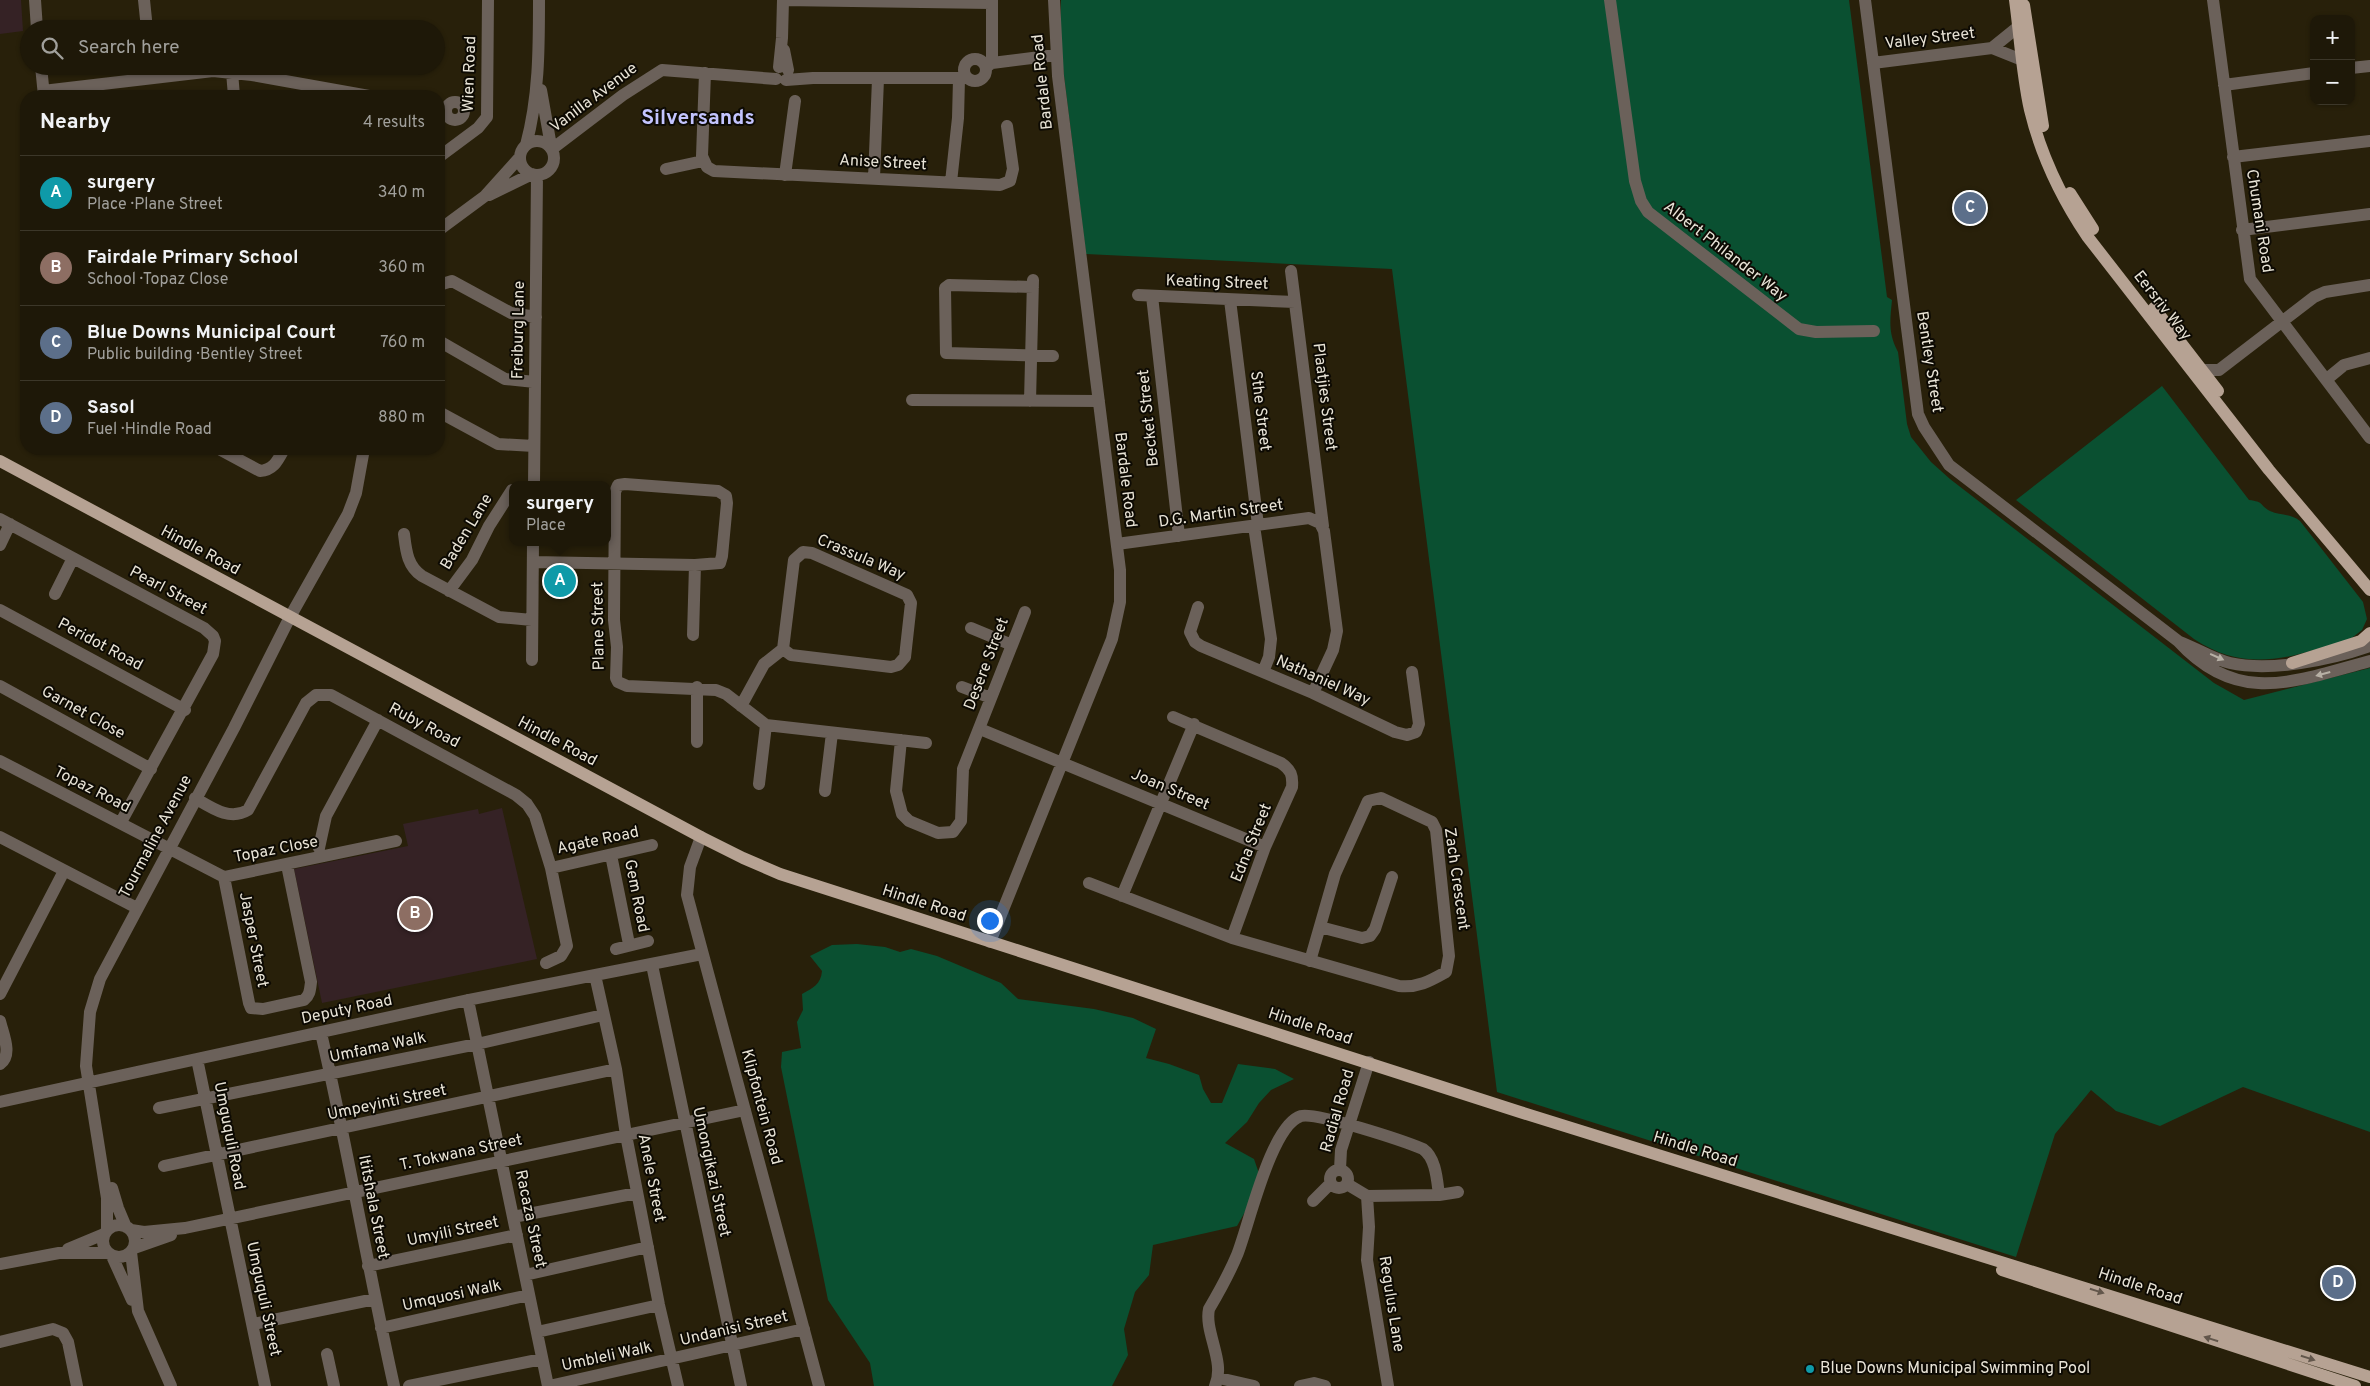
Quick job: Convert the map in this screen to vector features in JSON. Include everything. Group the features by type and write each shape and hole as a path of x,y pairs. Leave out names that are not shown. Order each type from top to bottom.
{"main road":[{"name":"Eersriv Way","path":"2015,0 2030,110 2040,146 2060,193 2077,220 2269,470 2370,590"},
{"name":"Eersriv Way","path":"2024,0 2040,115 2050,148 2068,189 2095,233 2203,370 2217,391 2370,578"},
{"name":"Hindle Road","path":"0,461 701,837 780,874 1899,1231 1992,1258 2370,1377"},
{"path":"2344,559 2352,576 2370,600"},
{"path":"2292,663 2361,641 2370,633"},
{"name":"Hindle Road","path":"1899,1231 1999,1269 2354,1386"}],"street":[{"path":"35,0 36,20"},
{"path":"144,0 146,20"},
{"name":"Wien Road","path":"445,151 478,128 487,117 488,0"},
{"path":"445,225 484,196 520,157 526,145 533,118 538,73 539,0"},
{"path":"782,73 783,0 992,2 989,65"},
{"name":"Bardale Road","path":"990,942 1117,623 1121,586 1056,55 1054,0"},
{"name":"Albert Philander Way","path":"1610,0 1635,182 1641,202 1648,212 1799,329 1816,332 1874,331"},
{"name":"Bentley Street","path":"1865,0 1918,414 1924,427 1949,465 2178,641 2193,657 2225,677 2250,683 2274,684 2300,680 2370,661"},
{"name":"Chumani Road","path":"2213,0 2250,280 2281,323 2327,378 2370,438"},
{"name":"Valley Street","path":"1992,48 2018,27"},
{"name":"Valley Street","path":"1873,63 1992,48 2022,60"},
{"path":"951,182 964,68 971,60 979,60 989,65 1056,55"},
{"path":"2355,68 2370,66"},
{"name":"Vanilla Avenue","path":"551,148 658,71 744,75 782,73 813,78 963,79"},
{"path":"484,196 535,175 548,172 553,165 554,157 538,73"},
{"path":"666,169 703,161 705,73"},
{"path":"2224,85 2310,74"},
{"path":"42,75 44,90"},
{"path":"64,90 137,75"},
{"path":"232,75 234,90"},
{"path":"249,75 335,90"},
{"path":"874,178 878,79"},
{"path":"785,175 795,101"},
{"name":"Anise Street","path":"703,161 714,171 994,185 1010,181 1013,169 1007,126"},
{"path":"526,145 538,140 551,148"},
{"path":"2233,157 2370,141"},
{"path":"520,157 523,168 535,175"},
{"name":"Freiburg Lane","path":"534,481 535,175"},
{"path":"2242,230 2370,214"},
{"name":"Plaatjies Street","path":"1291,271 1337,631 1333,650 1313,693"},
{"path":"445,283 452,281 511,313 536,317"},
{"path":"1030,401 1031,356 1033,283 949,285 945,288 946,354 1031,356 1053,356"},
{"path":"2203,370 2219,370 2314,297 2324,292 2370,285"},
{"name":"Keating Street","path":"1138,295 1295,302"},
{"name":"Becket Street","path":"1152,296 1179,536"},
{"name":"Sthe Street","path":"1230,300 1271,639 1269,657 1263,672"},
{"path":"445,344 505,379 535,382"},
{"path":"2327,378 2344,365 2370,358"},
{"path":"2217,391 2219,370"},
{"path":"912,400 1099,402"},
{"path":"445,415 498,444 534,446"},
{"path":"229,455 260,471 268,471 274,466 280,455"},
{"name":"Tourmaline Avenue","path":"102,1159 87,1083 86,1052 90,1012 100,979 109,958 290,617 353,504 362,469 363,455"},
{"path":"625,484 718,492 726,496 728,503 720,563 713,565 614,563 615,492 618,486 625,484"},
{"name":"Baden Lane","path":"449,591 472,560 489,526 509,495"},
{"name":"D.G. Martin Street","path":"1117,544 1309,518 1323,529"},
{"path":"0,546 5,522"},
{"name":"Pearl Street","path":"5,522 192,621 213,636 215,641 214,654 121,822"},
{"path":"404,534 407,555 412,567 422,576 499,617 532,620"},
{"path":"532,660 533,546"},
{"name":"Crassula Way","path":"803,552 812,553 904,594 910,600 905,657 898,665 890,667 791,655 783,649 794,560 803,552"},
{"path":"55,594 73,558"},
{"name":"Plane Street","path":"533,562 614,563 616,680 627,686 697,688 719,691 766,725"},
{"path":"693,635 694,565"},
{"name":"Nathaniel Way","path":"1198,607 1190,632 1195,642 1313,693 1395,732 1412,734 1416,732 1419,716 1412,672"},
{"name":"Peridot Road","path":"0,610 184,710"},
{"name":"Desere Street","path":"980,729 1025,612"},
{"path":"971,628 1012,645"},
{"name":"Bentley Street","path":"2178,641 2228,662 2258,666 2314,662 2370,646"},
{"path":"741,706 764,664 783,649"},
{"name":"Garnet Close","path":"0,686 151,769"},
{"path":"962,687 991,698"},
{"path":"697,688 697,742"},
{"name":"Ruby Road","path":"195,798 227,814 239,815 248,810 306,703 316,695 331,695 516,795 527,804 535,816 550,868 567,946 560,956 546,963"},
{"name":"Edna Street","path":"1173,717 1194,724 1281,763 1290,771 1293,777 1292,787 1265,847 1232,938"},
{"path":"319,848 326,816 378,720"},
{"path":"1122,896 1194,724"},
{"path":"759,784 766,725 926,743"},
{"path":"901,740 896,791 902,814 909,820 938,833 948,834 957,828 961,820 963,769 980,729"},
{"name":"Joan Street","path":"980,729 1265,847"},
{"path":"825,791 832,733"},
{"name":"Topaz Road","path":"0,761 168,848"},
{"name":"Zach Crescent","path":"1232,938 1399,986 1409,987 1423,984 1446,972 1449,956 1436,830 1432,822 1381,798 1368,801 1335,874 1310,960"},
{"name":"Klipfontein Road","path":"701,837 687,880 687,895 819,1386"},
{"path":"0,838 137,908"},
{"name":"Topaz Close","path":"168,848 224,877 396,841"},
{"name":"Agate Road","path":"550,868 652,845"},
{"name":"Gem Road","path":"611,855 629,944"},
{"name":"Jasper Street","path":"224,877 251,1008 263,1010 304,1000 308,996 311,982 287,865"},
{"path":"0,994 64,871"},
{"path":"1320,927 1362,938 1370,936 1375,929 1392,877"},
{"path":"1089,883 1232,938"},
{"name":"Gem Road","path":"616,948 648,941"},
{"name":"Deputy Road","path":"0,1102 468,1000 702,954"},
{"name":"Umongikazi Street","path":"652,965 740,1386"},
{"name":"Anele Street","path":"595,975 616,1069 626,1135 659,1305 678,1386"},
{"name":"Racaza Street","path":"468,1000 548,1386"},
{"name":"Umfama Walk","path":"159,1108 477,1044 604,1015"},
{"path":"0,1021 7,1053 4,1061 0,1064"},
{"name":"Ititshala Street","path":"321,1033 394,1386"},
{"name":"Umguquli Road","path":"197,1059 229,1219"},
{"name":"Radial Road","path":"1340,1169 1341,1150 1369,1062"},
{"name":"Umpeyinti Street","path":"164,1166 616,1069"},
{"name":"T. Tokwana Street","path":"128,1228 144,1232 185,1228 745,1110"},
{"path":"1254,1386 1217,1382 1208,1313 1238,1254 1264,1172 1279,1137 1292,1121 1306,1115 1348,1125 1426,1151 1437,1175 1439,1195"},
{"path":"102,1159 118,1208 135,1239 132,1250 138,1311"},
{"path":"102,1159 108,1209 103,1244 138,1311 171,1386"},
{"path":"1313,1201 1331,1183 1332,1173 1340,1169 1347,1173 1347,1184"},
{"path":"1331,1183 1338,1188 1347,1184"},
{"path":"1347,1184 1367,1196 1439,1195 1458,1192"},
{"path":"513,1216 637,1193"},
{"name":"Regulus Lane","path":"1367,1196 1369,1227 1367,1260 1388,1386"},
{"name":"Umguquli Street","path":"229,1219 254,1324 265,1386"},
{"path":"59,1253 116,1225 128,1228"},
{"name":"T. Tokwana Street","path":"132,1250 185,1228"},
{"name":"Umyili Street","path":"368,1266 517,1235"},
{"path":"525,1275 648,1247"},
{"path":"0,1264 59,1253 110,1255 120,1258 132,1250"},
{"name":"Umquosi Walk","path":"381,1328 529,1295"},
{"path":"254,1324 375,1299"},
{"path":"537,1332 659,1305"},
{"name":"Undanisi Street","path":"671,1360 804,1329"},
{"path":"0,1342 53,1330 64,1333 68,1342 77,1386"},
{"path":"328,1354 334,1386"},
{"path":"410,1386 542,1359"},
{"name":"Umbleli Walk","path":"548,1386 671,1360"},
{"path":"1300,1386 1314,1383 1325,1386"}],"shaded area":[{"path":"0,0 21,0 22,20 20,20 20,31 0,34"},
{"path":"502,808 537,959 322,1003 294,869 408,846 403,824 478,809 479,814"}],"green space":[{"path":"1061,0 1849,0 1887,297 1892,300 1891,333 1898,352 1907,424 1911,437 1931,462 1950,479 2214,683 2244,700 2370,668 2370,1132 2243,1087 2160,1126 2116,1111 2091,1090 2055,1134 2016,1257 1497,1092 1392,269 1086,254 1060,43"},
{"path":"2162,386 2249,500 2260,503 2270,511 2300,521 2363,602 2367,619 2362,630 2349,640 2309,652 2271,659 2233,657 2214,650 2194,639 2016,500"},
{"path":"857,944 885,947 900,952 911,949 937,956 1001,983 1018,999 1094,1009 1133,1018 1156,1029 1146,1058 1199,1075 1203,1089 1211,1103 1222,1103 1238,1064 1275,1069 1294,1079 1271,1090 1259,1103 1247,1122 1225,1143 1254,1159 1262,1182 1237,1226 1153,1245 1149,1275 1135,1292 1124,1329 1128,1355 1112,1386 874,1386 870,1363 828,1300 781,1067 782,1052 801,1048 797,1022 803,1010 802,994 816,985 820,979 822,971 810,956 832,945"}],"place":[{"name":"Blue Downs Municipal Court","path":"1970,208"},
{"name":"surgery","path":"560,581"},
{"name":"Fairdale Primary School","path":"415,914"},
{"name":"Sasol","path":"2338,1283"},
{"name":"Blue Downs Municipal Swimming Pool","path":"1810,1369"}],"district":[{"name":"Silversands","path":"698,118"}]}
